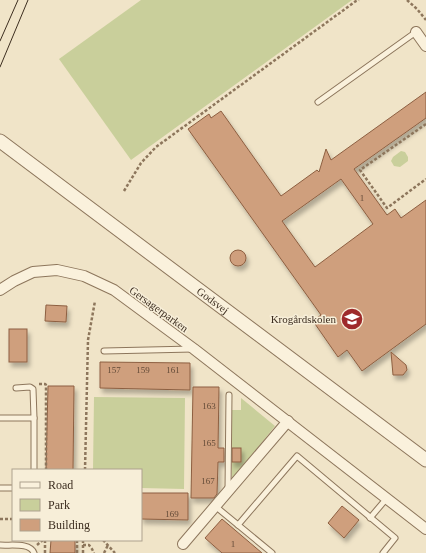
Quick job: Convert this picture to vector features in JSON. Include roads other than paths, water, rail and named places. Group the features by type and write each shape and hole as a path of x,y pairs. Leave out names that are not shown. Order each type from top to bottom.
{"street":[{"path":"420,32 426,46"},
{"name":"Godsvej","path":"4,144 426,460"},
{"name":"Gersagerparken","path":"0,290 33,272 57,270 84,276 114,290 288,421 426,529"},
{"path":"183,544 288,421"}],"lane":[{"path":"318,102 420,32"},
{"path":"104,351 194,349"},
{"path":"16,388 30,387 33,389 34,469"},
{"path":"228,395 228,490"},
{"path":"0,418 34,418"},
{"path":"238,525 296,456 395,538 382,553"},
{"path":"0,488 12,488"},
{"path":"370,518 387,498"},
{"path":"215,506 272,553"},
{"path":"0,545 27,546 32,549 34,553"}],"tram line":[{"path":"0,41 18,0"},
{"path":"0,67 28,0"}],"place":[{"name":"Krogårdskolen","path":"352,319"}]}
